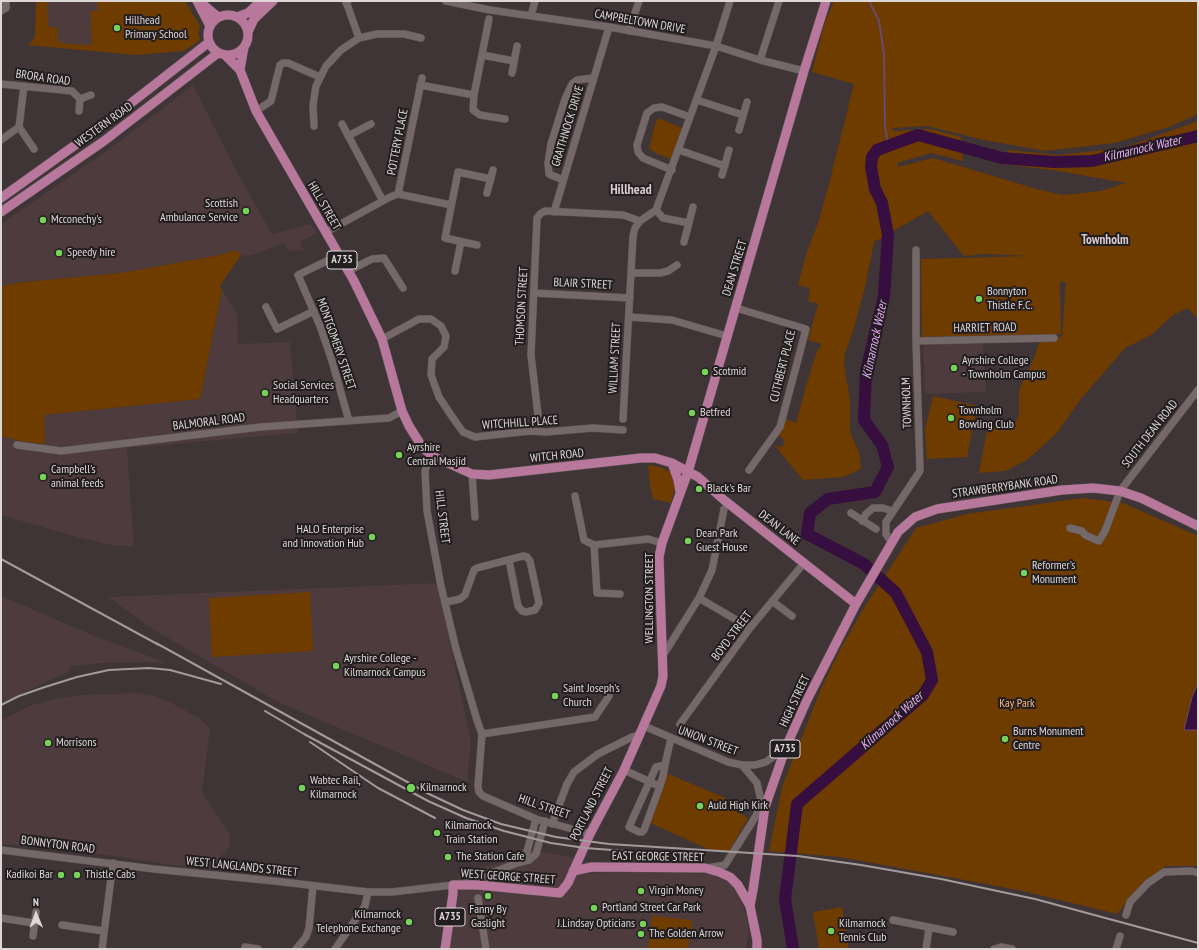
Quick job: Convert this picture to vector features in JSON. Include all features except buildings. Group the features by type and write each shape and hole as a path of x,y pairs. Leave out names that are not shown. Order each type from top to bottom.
{"main road":[{"path":"198,1 218,17"},
{"path":"198,1 210,26"},
{"path":"237,17 248,13 261,1"},
{"path":"248,32 254,19 273,1"},
{"name":"DEAN STREET","path":"688,472 804,71 826,1"},
{"path":"208,43 207,36 212,21 227,14 241,20 248,32 248,39 244,47 240,70"},
{"name":"A735","path":"208,43 212,49 221,54"},
{"name":"WESTERN ROAD","path":"1,198 99,128 208,43"},
{"path":"221,54 232,55 239,52 244,47"},
{"name":"WESTERN ROAD","path":"1,212 104,141 221,54"},
{"name":"HILL STREET","path":"221,54 240,70 256,111 348,271 382,339 402,411 408,426 430,455"},
{"name":"WITCH ROAD","path":"430,455 472,474 497,474 641,458 655,458 672,463 688,472"},
{"path":"672,463 678,480 680,496"},
{"name":"WELLINGTON STREET","path":"644,726 661,686 662,676 659,558 662,544 688,472"},
{"name":"DEAN LANE","path":"688,472 698,477 724,500 856,604"},
{"name":"STRAWBERRYBANK ROAD","path":"856,604 898,532 915,517 937,509 1062,490 1093,488 1120,491 1141,498 1198,526"},
{"name":"HIGH STREET","path":"750,906 765,806 786,747 807,700 856,604"},
{"name":"PORTLAND STREET","path":"560,892 568,883 590,834 624,770 644,726"},
{"name":"EAST GEORGE STREET","path":"573,871 592,867 705,868 730,877 738,885 750,906"},
{"name":"WEST GEORGE STREET","path":"453,885 464,884 560,892"},
{"name":"A735","path":"446,949 453,885"},
{"name":"A735","path":"750,906 757,940 757,949"}],"street":[{"path":"1,11 6,8 6,1"},
{"path":"348,1 346,3 359,38"},
{"name":"CAMPBELTOWN DRIVE","path":"446,1 490,10 608,27 716,46 760,60 804,71"},
{"path":"531,16 535,1"},
{"path":"629,31 639,1"},
{"path":"554,212 624,215 640,221 656,210 697,100 730,1"},
{"path":"760,60 778,1"},
{"path":"489,19 472,110 480,115 505,119"},
{"name":"GRAITHNOCK DRIVE","path":"554,212 608,27"},
{"path":"314,126 314,98 316,86 326,66 348,45 359,38 377,34 404,34 421,38"},
{"path":"512,73 517,46"},
{"path":"482,55 514,61"},
{"path":"256,111 271,101 280,65 283,63 288,63 320,77"},
{"name":"GRAITHNOCK DRIVE","path":"563,180 549,174 548,163 552,144 572,84 577,80 593,78"},
{"name":"POTTERY PLACE","path":"398,194 421,82 474,95"},
{"name":"BRORA ROAD","path":"1,84 72,91 80,99 79,111"},
{"path":"24,86 19,127 34,150"},
{"name":"BRORA ROAD","path":"80,99 91,95"},
{"path":"697,100 743,115"},
{"path":"739,130 747,102"},
{"path":"672,170 643,158 638,152 637,145 647,113 654,108 662,107 690,117"},
{"path":"342,124 383,201"},
{"path":"348,136 371,124"},
{"path":"1,140 19,127"},
{"path":"679,150 725,166"},
{"path":"722,175 730,150"},
{"path":"487,193 493,170"},
{"path":"477,245 444,238 458,172 491,178"},
{"path":"326,232 398,194 451,205"},
{"path":"684,242 693,207"},
{"path":"656,210 663,218 689,223"},
{"name":"THOMSON STREET","path":"538,415 531,355 537,218 545,211 554,212"},
{"name":"WILLIAM STREET","path":"623,419 632,274 632,236 640,221"},
{"path":"455,271 461,242"},
{"name":"TOWNHOLM","path":"892,543 886,534 886,522 920,471 916,341 916,250"},
{"name":"MONTGOMERY STREET","path":"339,254 298,275 320,326 332,361 349,421"},
{"path":"348,271 372,259 384,258 403,288"},
{"path":"632,274 660,273 668,271 677,265"},
{"name":"BLAIR STREET","path":"534,293 630,298"},
{"path":"266,307 278,329 314,311"},
{"name":"CUTHBERT PLACE","path":"736,308 806,329 780,427 749,470"},
{"path":"629,317 672,320 727,336"},
{"name":"WITCHHILL PLACE","path":"382,339 419,319 431,319 441,326 446,336 444,347 432,358 431,376 439,398 463,432 475,437 530,431 546,432 593,428 623,430"},
{"name":"HARRIET ROAD","path":"916,341 1054,338"},
{"name":"SOUTH DEAN ROAD","path":"1070,528 1082,531 1085,535 1099,541 1105,531 1120,491 1198,390"},
{"name":"BALMORAL ROAD","path":"17,445 61,451 254,428 389,418 402,411"},
{"name":"HILL STREET","path":"430,455 426,470 427,511 456,649 482,734 478,786 479,792 483,796 536,819 590,834"},
{"path":"472,474 475,517"},
{"path":"575,496 584,540 594,545 648,539 662,544"},
{"path":"862,521 866,514 873,508 883,508 892,511"},
{"path":"662,657 699,598 712,570 724,509"},
{"path":"851,513 862,521 876,528"},
{"path":"594,545 597,594 620,594"},
{"path":"446,602 460,599 465,595 474,570 477,568 523,556 527,557 530,561 539,603 535,610 526,612 518,606 509,560"},
{"name":"BOYD STREET","path":"680,724 750,628 804,563"},
{"path":"699,598 750,628"},
{"path":"772,601 792,616"},
{"path":"482,734 594,717 609,696"},
{"name":"UNION STREET","path":"644,726 728,762 742,765 755,765 766,762 786,747"},
{"path":"492,886 490,881 492,875 517,863 529,860 536,854 548,822 574,772 598,754 632,737 640,735"},
{"path":"665,765 656,767 629,827 642,832 659,786 665,765 671,738"},
{"path":"705,868 725,865 756,816 761,801 757,783 742,765"},
{"path":"624,770 659,786"},
{"path":"517,863 526,855 536,819"},
{"name":"BONNYTON ROAD","path":"1,850 113,863"},
{"path":"102,949 113,863"},
{"name":"WEST LANGLANDS STREET","path":"113,863 154,869 368,892"},
{"path":"1126,915 1130,902 1148,883 1164,872 1192,871 1198,873"},
{"path":"464,884 477,877 497,872"},
{"path":"335,949 365,906 368,892 392,892 453,885"},
{"path":"296,949 306,937 309,928 313,886"},
{"path":"478,898 486,949"},
{"path":"33,936 36,912"},
{"path":"1,918 34,923"},
{"path":"893,920 953,932"},
{"path":"62,925 104,931"},
{"path":"926,949 929,928"},
{"path":"1116,949 1120,936"},
{"path":"245,946 258,949"},
{"path":"994,949 1001,947 1012,949"}],"shaded area":[{"name":"Hillhead Primary School","path":"36,1 185,1 200,26 198,33 200,40 184,51 135,55 28,45 35,37"},
{"path":"193,85 236,170 272,234 311,224 317,233 300,242 304,250 289,251 284,244 247,256 241,255 236,250 220,255 121,273 23,282 1,286 1,224 108,150"},
{"path":"222,290 237,313 238,344 290,342 298,433 127,448 134,546 115,546 77,537 1,515 1,436 24,442 44,444 44,415 200,399"},
{"name":"Ayrshire College - Townholm Campus","path":"923,344 983,344 986,392 925,394"},
{"name":"Ayrshire College - Kilmarnock Campus","path":"437,583 471,741 467,782 280,703 154,630 108,597"},
{"path":"1,596 92,635 167,663 101,663 71,666 70,671 1,703"},
{"path":"1198,683 1198,730 1184,730 1192,697"},
{"path":"137,693 154,696 171,703 201,719 210,729 202,792 230,834 230,846 219,858 219,869 185,867 99,854 1,844 1,720 32,705 53,699 82,695"},
{"path":"519,848 572,857 580,874 636,872 716,874 734,885 746,914 749,931 746,949 444,949 460,872 508,861"}],"green space":[{"name":"Hillhead Primary School","path":"36,1 62,1 47,2 48,27 57,27 58,41 68,44 92,45 90,11 98,11 97,1 185,1 200,26 198,33 200,40 184,51 135,55 28,45 35,37"},
{"path":"834,1 1198,1 1198,114 1169,127 1114,143 1045,151 984,140 927,126 893,128 891,115 893,131 930,129 961,137 963,161 931,153 897,163 898,167 933,158 1040,190 1063,195 1101,191 1126,183 1058,171 1003,164 1008,150 1058,155 1123,148 1198,121 1198,319 1188,308 1173,315 1151,335 1125,348 1080,400 1057,433 1027,460 1005,471 979,473 989,420 1000,425 1013,426 1019,416 1019,390 1035,356 1040,338 1062,337 1066,282 1060,282 1061,334 922,337 921,259 1031,256 985,254 964,256 928,211 874,242 865,287 853,331 845,353 844,364 850,401 850,431 859,453 861,469 843,477 803,480 775,446 782,447 785,440 779,436 779,432 786,419 796,423 811,369 821,344 808,340 818,304 808,301 810,288 798,285 807,251 818,223 830,180 854,84 812,72 824,25"},
{"path":"658,119 682,128 671,159 655,153 649,148 656,121"},
{"path":"236,250 241,255 220,286 222,290 200,399 44,415 45,444 24,442 1,436 1,286 23,282 121,273 220,255"},
{"name":"Townholm Bowling Club","path":"933,396 977,406 967,457 927,459 925,430"},
{"path":"648,465 660,467 670,472 675,486 671,503 653,499"},
{"name":"Kay Park","path":"1083,498 1123,503 1198,536 1198,866 1166,866 1143,882 1117,914 1023,891 840,857 769,851 783,784 821,689 841,648 864,608 916,528 967,514"},
{"path":"310,592 313,651 212,657 209,598"},
{"path":"666,773 737,803 734,810 748,818 729,851 710,850 648,822"},
{"name":"Kilmarnock Tennis Club","path":"842,907 849,949 819,949 813,912"},
{"path":"652,916 692,920 688,949 648,949"}],"waterway":[{"path":"869,1 879,21 884,54 885,126 888,146"},
{"name":"Kilmarnock Water","path":"793,949 785,899 797,804 923,695 932,680 927,652 896,593 864,564 807,534 810,513 828,499 875,492 888,467 882,445 864,420 866,371 884,296 888,235 882,203 875,189 871,167 872,157 877,150 918,135 1002,158 1054,162 1092,161 1198,136"}],"railway":[{"path":"1,559 159,645"},
{"path":"156,643 429,794 463,810 501,824 556,837 609,844 798,856 861,865 941,879 1035,899 1198,943"},
{"path":"1,705 19,696 45,687 77,677 109,670 149,668 170,670 221,684"},
{"path":"265,711 304,734 428,801 466,818 504,831 551,843 585,848 626,851"},
{"path":"310,742 378,788 435,818"}],"place":[{"name":"Hillhead Primary School","path":"117,28"},
{"name":"Scottish Ambulance Service","path":"246,211"},
{"name":"Mcconechy's","path":"43,220"},
{"name":"Speedy hire","path":"59,253"},
{"name":"Bonnyton Thistle F.C.","path":"979,299"},
{"name":"Ayrshire College - Townholm Campus","path":"954,368"},
{"name":"Scotmid","path":"705,372"},
{"name":"Social Services Headquarters","path":"265,393"},
{"name":"Betfred","path":"692,413"},
{"name":"Townholm Bowling Club","path":"951,418"},
{"name":"Ayrshire Central Masjid","path":"399,455"},
{"name":"Campbell's animal feeds","path":"43,477"},
{"name":"Black's Bar","path":"699,489"},
{"name":"HALO Enterprise and Innovation Hub","path":"372,537"},
{"name":"Dean Park Guest House","path":"688,541"},
{"name":"Reformer's Monument","path":"1024,573"},
{"name":"Ayrshire College - Kilmarnock Campus","path":"336,666"},
{"name":"Saint Joseph's Church","path":"555,696"},
{"name":"Burns Monument Centre","path":"1005,739"},
{"name":"Morrisons","path":"48,743"},
{"name":"Wabtec Rail, Kilmarnock","path":"302,788"},
{"name":"Kilmarnock","path":"411,788"},
{"name":"Auld High Kirk","path":"700,806"},
{"name":"Kilmarnock Train Station","path":"437,833"},
{"name":"The Station Cafe","path":"448,857"},
{"name":"Kadikoi Bar","path":"61,875"},
{"name":"Thistle Cabs","path":"77,875"},
{"name":"Virgin Money","path":"641,891"},
{"name":"Fanny By Gaslight","path":"488,896"},
{"name":"Portland Street Car Park","path":"594,908"},
{"name":"Kilmarnock Telephone Exchange","path":"409,922"},
{"name":"J.Lindsay Opticians","path":"643,924"},
{"name":"Kilmarnock Tennis Club","path":"831,931"},
{"name":"The Golden Arrow","path":"641,934"}],"district":[{"name":"Hillhead","path":"631,190"},
{"name":"Townholm","path":"1105,240"}]}
